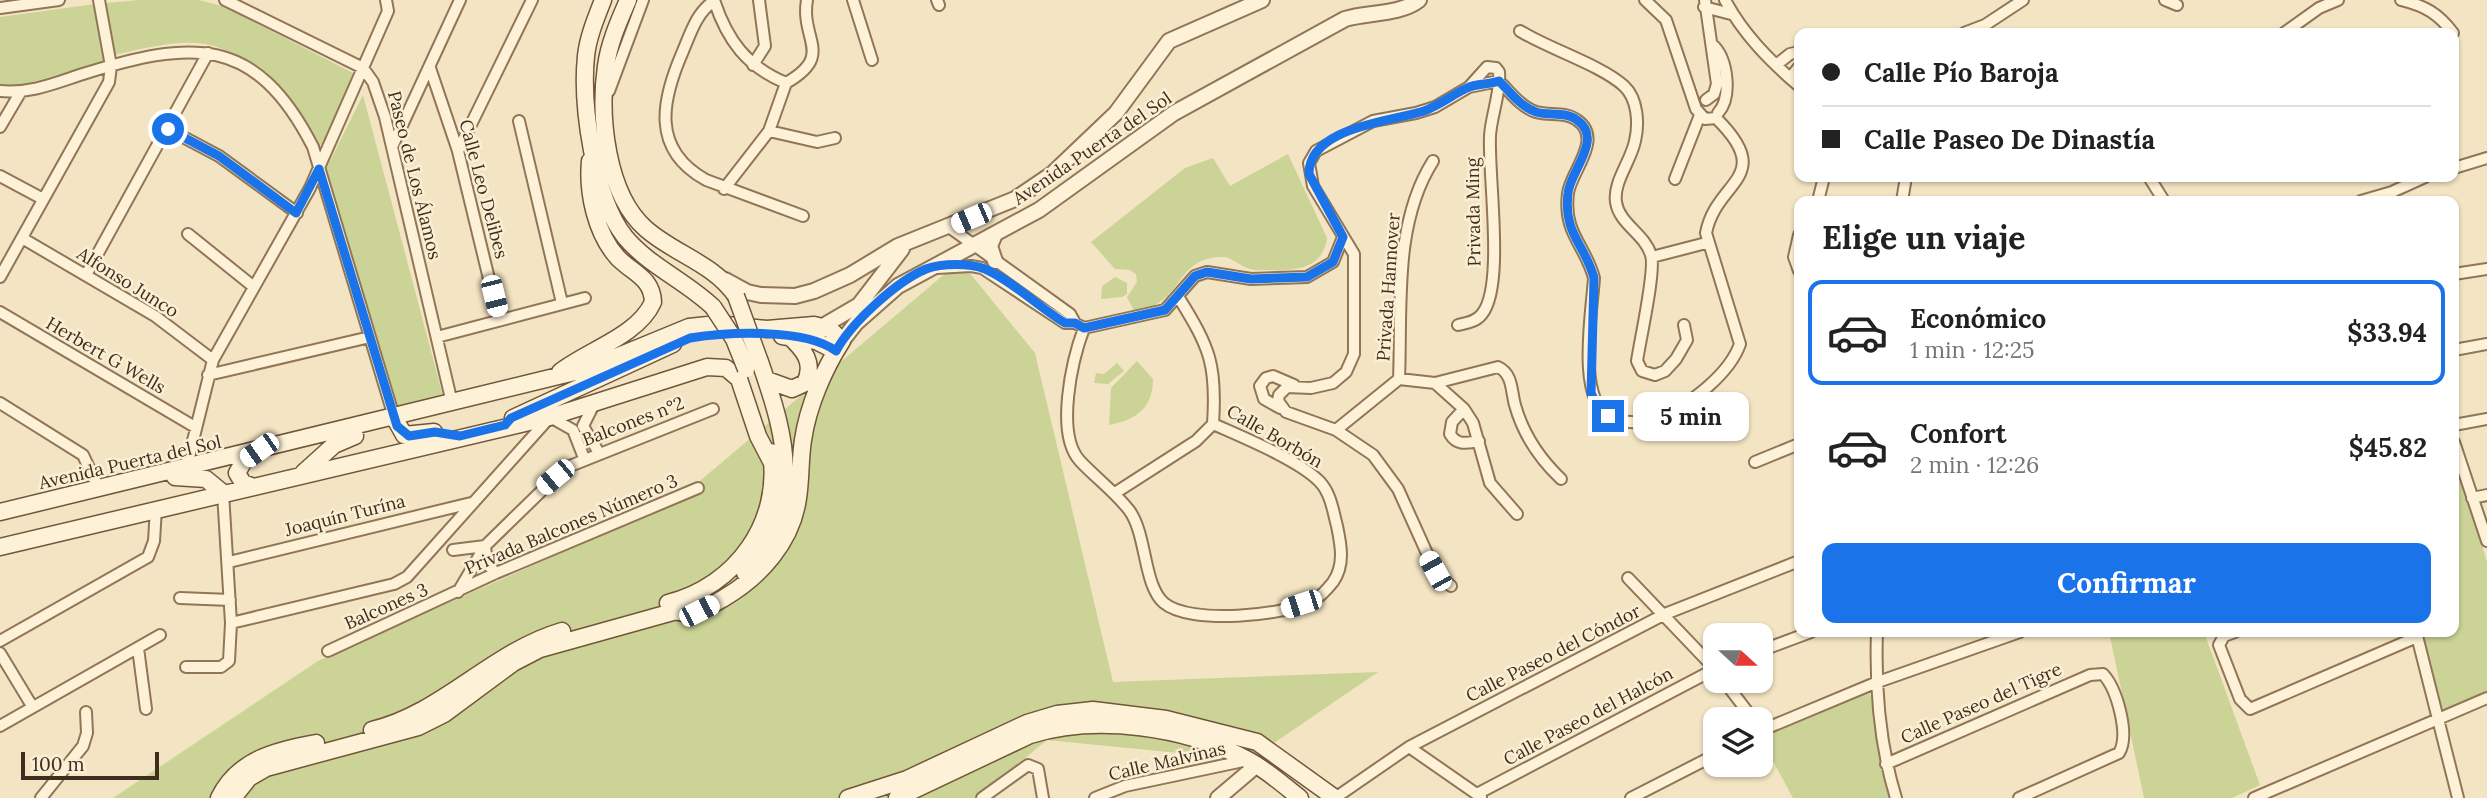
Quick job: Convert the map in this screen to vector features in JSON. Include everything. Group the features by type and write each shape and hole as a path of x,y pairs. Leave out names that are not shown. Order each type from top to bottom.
{"main road":[{"path":"233,798 249,778 267,768 418,727 444,714 513,663 540,649 679,612 727,588 744,574 772,534 781,510 786,465 766,380 713,307 625,237 610,209 592,145 584,73 586,53 603,0"},
{"path":"219,798 241,769 260,757 282,749 390,726 418,713 513,650 536,639 674,602 706,588 736,565 761,527 773,486 772,463 736,296 725,280 658,239 633,214 620,189 613,164 604,107 610,48 628,0"},
{"path":"555,376 636,324 649,312 653,302 648,281 617,257 605,239 593,207 589,175 592,145"},
{"path":"302,474 321,456 348,437 395,422 444,415 452,403 587,369 689,327 716,324 767,329 822,326 839,346"},
{"path":"513,424 511,418 690,338 712,334 789,336 839,346"},
{"path":"766,380 792,389 805,383 808,362 801,347 789,336"},
{"path":"679,612 699,611 738,590 776,553 788,531 798,501 803,439 808,417 839,346"},
{"path":"0,547 460,436 550,417 707,367 726,368 739,379 758,436 772,463"},
{"path":"395,422 409,436 435,432 460,436"},
{"name":"Avenida Puerta del Sol","path":"0,512 309,438 395,422"},
{"path":"309,438 319,446 321,456"},
{"path":"251,486 243,483 237,473 244,461 259,450"},
{"path":"150,477 205,479 223,493"},
{"path":"848,798 907,779 1016,728 1057,714 1093,710 1205,735 1252,762 1300,798"},
{"path":"897,798 1030,735 1052,728 1099,724 1245,737 1272,749 1335,798"}],"street":[{"path":"0,8 59,0"},
{"path":"0,277 109,82 111,66 99,0"},
{"path":"225,0 363,68"},
{"path":"186,468 213,360 319,169 388,11 386,0"},
{"path":"392,148 460,0"},
{"path":"458,151 532,0"},
{"path":"604,107 618,61 643,0"},
{"path":"786,83 753,65 728,36 714,0 701,13 667,89 665,122 673,149 695,174 724,189 803,216"},
{"path":"753,65 765,46 759,0"},
{"path":"724,189 769,131 786,83 805,72 811,63 807,0"},
{"path":"853,0 872,60"},
{"name":"Avenida Puerta del Sol","path":"725,280 754,294 795,296 850,275 908,243 1015,199 1052,174 1116,113 1169,41 1262,0"},
{"name":"Avenida Puerta del Sol","path":"839,346 856,323 898,286 1039,211 1174,113 1345,19 1400,9 1419,0"},
{"path":"1645,0 1666,20 1700,115 1675,179"},
{"path":"1726,0 1731,14 1794,82"},
{"path":"1977,28 2023,0"},
{"path":"2165,0 2177,5"},
{"path":"2291,28 2319,8 2338,0"},
{"path":"2401,0 2428,8 2439,15 2449,28"},
{"path":"1705,3 1717,84 1714,94 1706,100"},
{"path":"1705,3 1731,14"},
{"path":"1520,31 1544,46 1610,76 1626,87 1634,102 1638,122 1635,143 1615,200 1618,211 1639,235 1652,257 1637,361 1642,371 1655,376 1665,371 1687,340 1684,325"},
{"path":"2459,40 2462,44"},
{"path":"1700,115 1711,120 1725,103 1727,90 1719,51 1713,44"},
{"path":"0,91 20,93 111,66 177,51 208,52 234,60 271,86 301,125 319,169 395,422"},
{"path":"86,275 208,52"},
{"path":"1776,65 1794,55"},
{"path":"1451,586 1430,562 1388,472 1373,455 1336,430 1264,399 1259,386 1266,378 1273,376 1294,385 1311,388 1333,383 1346,372 1354,354 1354,254 1309,174 1309,163 1316,151 1332,139 1373,121 1435,107 1469,87 1487,66 1496,68 1499,81 1524,106 1542,113 1569,116 1584,126 1587,135 1584,157 1568,190 1566,212 1574,240 1591,267 1594,278 1591,393 1597,406 1608,416 1619,420 1658,423 1708,385 1737,354 1738,332 1706,243 1708,221 1742,169 1742,151 1735,136 1716,116 1706,100 1691,91"},
{"name":"Paseo de Los Álamos","path":"363,68 378,95 452,403"},
{"name":"Calle Leo Delibes","path":"430,68 458,151 499,320"},
{"path":"1790,78 1794,73"},
{"path":"1469,87 1499,81"},
{"name":"Privada Ming","path":"1458,325 1473,321 1482,314 1489,299 1494,252 1490,137 1499,81"},
{"path":"0,127 20,93"},
{"path":"519,121 562,303"},
{"path":"168,129 219,156 296,213"},
{"path":"769,131 817,142 835,138"},
{"path":"2459,166 2487,158"},
{"name":"Privada Hannover","path":"1399,379 1407,226 1417,190 1433,161"},
{"path":"1052,174 1065,191"},
{"path":"0,176 43,200"},
{"path":"2378,196 2414,182"},
{"path":"2388,196 2394,191"},
{"path":"949,227 1070,314 1079,326"},
{"path":"188,234 254,287"},
{"path":"995,234 990,246 995,261"},
{"path":"928,268 959,265 982,268 1065,323 1079,326 1147,316 1165,310 1179,298 1195,276 1207,272 1251,279 1307,277 1333,262 1343,237"},
{"name":"Alfonso Junco","path":"22,238 155,316 213,360"},
{"path":"822,326 859,305 908,243"},
{"path":"1652,257 1706,243"},
{"path":"891,262 892,277 898,286"},
{"path":"1333,262 1354,275"},
{"path":"2459,273 2487,269"},
{"path":"437,337 585,298"},
{"name":"Calle Borbón","path":"1079,326 1069,397 1070,444 1079,460 1115,493 1131,513 1143,540 1155,589 1170,606 1199,615 1218,617 1287,608 1314,600 1333,582 1340,566 1342,547 1330,497 1313,476 1213,424 1214,370 1209,350 1179,298"},
{"name":"Herbert G Wells","path":"0,312 195,427"},
{"path":"208,375 370,337"},
{"path":"2459,349 2487,344"},
{"path":"1336,430 1399,379 1435,383 1487,367 1503,369 1511,385 1522,427 1542,461 1561,479"},
{"path":"1435,383 1464,409 1473,423 1490,483 1517,514"},
{"path":"1280,408 1279,395 1282,390 1294,385"},
{"path":"584,458 578,428 596,402"},
{"path":"0,403 83,455 99,489"},
{"name":"Balcones n°2","path":"458,592 485,546 544,486 584,458 713,409"},
{"path":"1464,409 1452,422 1450,434 1456,442 1479,440"},
{"path":"231,623 394,584 407,577 550,417 578,428 599,453"},
{"path":"2459,424 2487,419"},
{"path":"1115,493 1196,441 1213,424"},
{"path":"1755,462 1794,445"},
{"path":"2459,458 2487,541"},
{"name":"Privada Balcones Número 3","path":"458,592 496,573 698,488"},
{"path":"186,667 226,665 230,656 229,562 223,493"},
{"path":"2472,498 2487,495"},
{"name":"Joaquín Turína","path":"229,562 471,503"},
{"path":"0,641 148,557 154,541 156,508"},
{"path":"453,550 485,546 487,564 496,573"},
{"name":"Calle Paseo del Cóndor","path":"1335,798 1409,747 1665,614 1794,563"},
{"path":"1628,578 1703,656"},
{"name":"Balcones 3","path":"328,651 458,592"},
{"path":"180,598 230,600"},
{"path":"0,726 160,635"},
{"path":"1773,646 1798,637"},
{"path":"1877,637 1875,683 1886,764 1896,798"},
{"path":"1773,726 1875,683 2006,637"},
{"path":"2225,637 2220,641 2220,650 2240,699 2250,709 2410,637"},
{"path":"2418,637 2458,798"},
{"path":"138,648 146,709"},
{"path":"0,653 32,706"},
{"name":"Calle Paseo del Tigre","path":"1886,764 2090,675 2103,674 2113,687 2124,741 2114,757 2019,798"},
{"name":"Calle Paseo del Halcón","path":"1480,796 1703,675"},
{"path":"2254,798 2487,698"},
{"path":"41,798 83,746 87,733 86,712"},
{"path":"0,735 12,719"},
{"path":"1409,747 1480,796"},
{"path":"1631,798 1703,761"},
{"path":"1218,798 1252,762"},
{"name":"Calle Malvinas","path":"1095,798 1125,786 1252,762"},
{"path":"982,798 1028,765 1038,769 1043,798"}],"green space":[{"path":"199,0 225,7 353,73 324,143 318,146 298,113 274,84 245,60 228,51 210,45 186,43 113,55 106,3"},
{"path":"95,4 104,61 19,86 0,84 0,17"},
{"path":"363,95 444,400 395,412 326,169"},
{"path":"1288,154 1327,238 1320,256 1306,266 1279,270 1250,269 1226,257 1209,258 1190,268 1164,299 1153,306 1134,311 1127,297 1137,282 1136,274 1130,270 1115,269 1091,242 1185,168 1213,158 1230,186"},
{"path":"960,261 1035,353 1113,682 1378,672 1249,760 1047,740 976,798 113,798 318,661 675,502"},
{"path":"1115,277 1127,283 1127,294 1101,299 1102,286"},
{"path":"1137,361 1153,379 1150,398 1135,416 1109,425 1111,388"},
{"path":"1117,363 1124,371 1108,384 1094,383 1096,373 1104,374"},
{"path":"2459,469 2487,562 2487,694 2447,711 2439,706 2423,637 2459,637"},
{"path":"2110,637 2206,637 2260,785 2232,798 2144,798"},
{"path":"1869,693 1872,698 1881,769 1890,798 1793,798 1773,761 1773,733 1811,713"}],"route":[{"path":"168,129 219,156 296,213 319,169 400,432 409,436 435,432 449,432 460,436 505,425 511,418 572,393 669,345 690,338 712,334 799,337 823,343 836,351 856,323 898,286 928,268 959,265 982,268 992,272 1065,323 1075,323 1084,328 1165,310 1179,298 1185,285 1195,276 1207,272 1251,279 1307,277 1321,272 1333,262 1343,237 1313,186 1309,174 1309,163 1316,151 1332,139 1373,121 1435,107 1469,87 1499,81 1524,106 1533,111 1569,116 1578,120 1587,135 1584,157 1568,190 1566,212 1574,240 1591,267 1594,278 1589,360 1591,393 1597,406 1608,416"}]}
